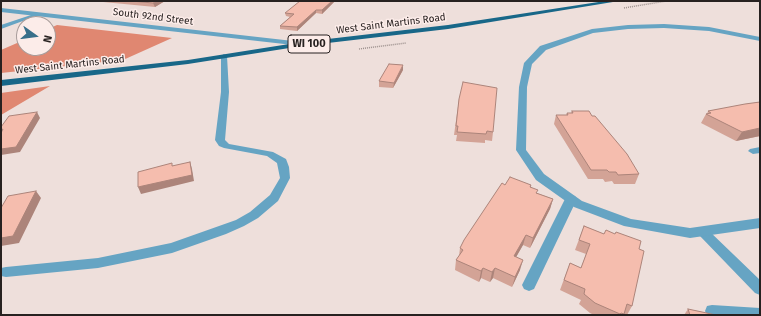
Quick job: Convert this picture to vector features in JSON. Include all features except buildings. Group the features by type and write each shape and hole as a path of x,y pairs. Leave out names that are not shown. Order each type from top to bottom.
{"main road":[{"name":"West Saint Martins Road","path":"1,83 224,56 302,44 448,27 616,1"}],"street":[{"name":"South 92nd Street","path":"1,10 302,44"},
{"path":"760,39 708,29 664,26 628,27 592,31 543,48 528,62 523,87 521,150 540,177 571,200 629,223 690,233 760,223"}],"lane":[{"path":"1,27 39,14"},
{"path":"6,272 98,263 172,248 222,231 240,223 254,215 274,198 280,191 285,178 282,161 270,154 227,146 222,144 220,140 225,92 224,56"},
{"path":"529,285 571,200"},
{"path":"702,232 760,289"},
{"path":"712,311 760,314"}],"shaded area":[{"path":"56,25 172,38 123,60 1,73 1,50 16,43 16,56 56,56"},
{"path":"50,86 1,115 1,93"}]}
